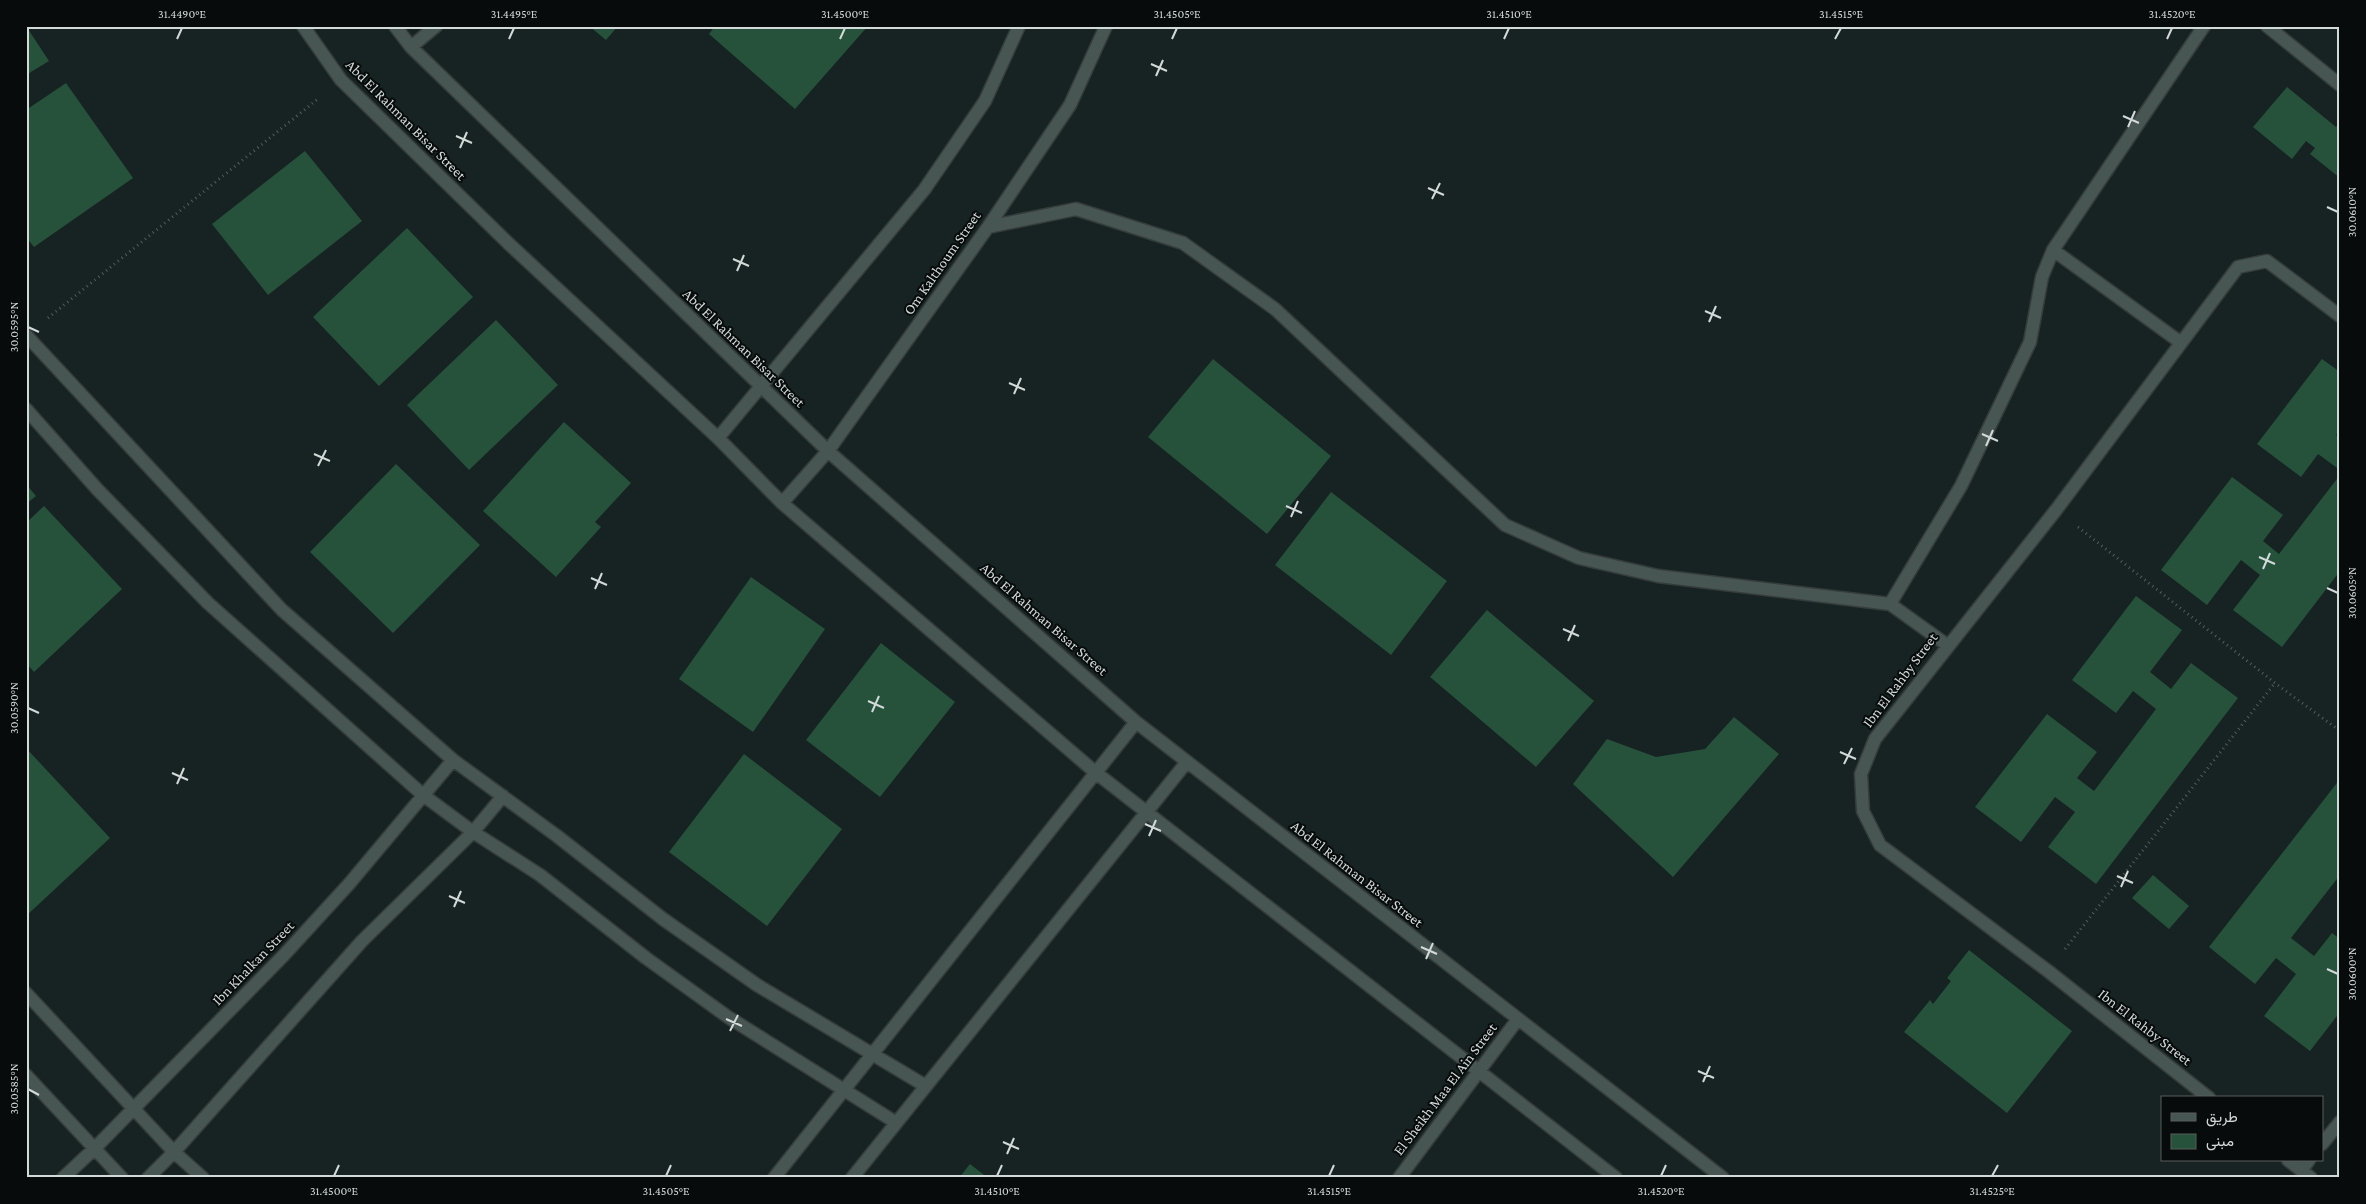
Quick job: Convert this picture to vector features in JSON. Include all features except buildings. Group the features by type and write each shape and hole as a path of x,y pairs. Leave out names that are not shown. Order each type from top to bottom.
{"street":[{"name":"Abd El Rahman Bisar Street","path":"303,26 341,80 508,243 718,438 782,503 1095,772 1616,1178"},
{"name":"Abd El Rahman Bisar Street","path":"395,26 411,47 828,451 1136,722 1723,1178"},
{"path":"411,47 436,26"},
{"path":"718,438 924,190 985,101 1019,26"},
{"name":"Om Kalthoum Street","path":"782,503 828,451 988,227 1070,105 1106,26"},
{"path":"1890,604 1961,486 2030,342 2042,277 2053,250 2204,26"},
{"path":"2267,26 2340,85"},
{"path":"988,227 1076,209 1183,243 1275,309 1505,525 1579,558 1658,576 1890,604 1947,645"},
{"path":"2053,250 2180,342"},
{"name":"Ibn El Rahby Street","path":"2206,1096 2048,971 1880,845 1863,812 1861,774 1875,739 1947,645 2056,510 2238,267 2267,260 2340,316"},
{"path":"26,335 282,610 453,760 557,836 663,920 757,985 924,1085"},
{"path":"26,409 97,489 208,603 423,795 473,832 540,875 646,958 728,1017 896,1122"},
{"path":"774,1178 1136,722"},
{"name":"Ibn Khalkan Street","path":"63,1178 94,1150 284,955 349,884 453,760"},
{"path":"852,1178 924,1085 1186,762"},
{"path":"148,1178 174,1152 362,941 473,832 503,796"},
{"path":"26,993 174,1152 203,1178"},
{"name":"El Sheikh Maa El Ain Street","path":"1399,1178 1518,1020"},
{"path":"26,1075 122,1178"},
{"path":"2324,1142 2340,1122"},
{"path":"2292,1162 2307,1169"}],"path":[{"path":"26,335 341,80"},
{"path":"2056,510 2275,683 2340,731"},
{"path":"2048,971 2275,683"}]}
